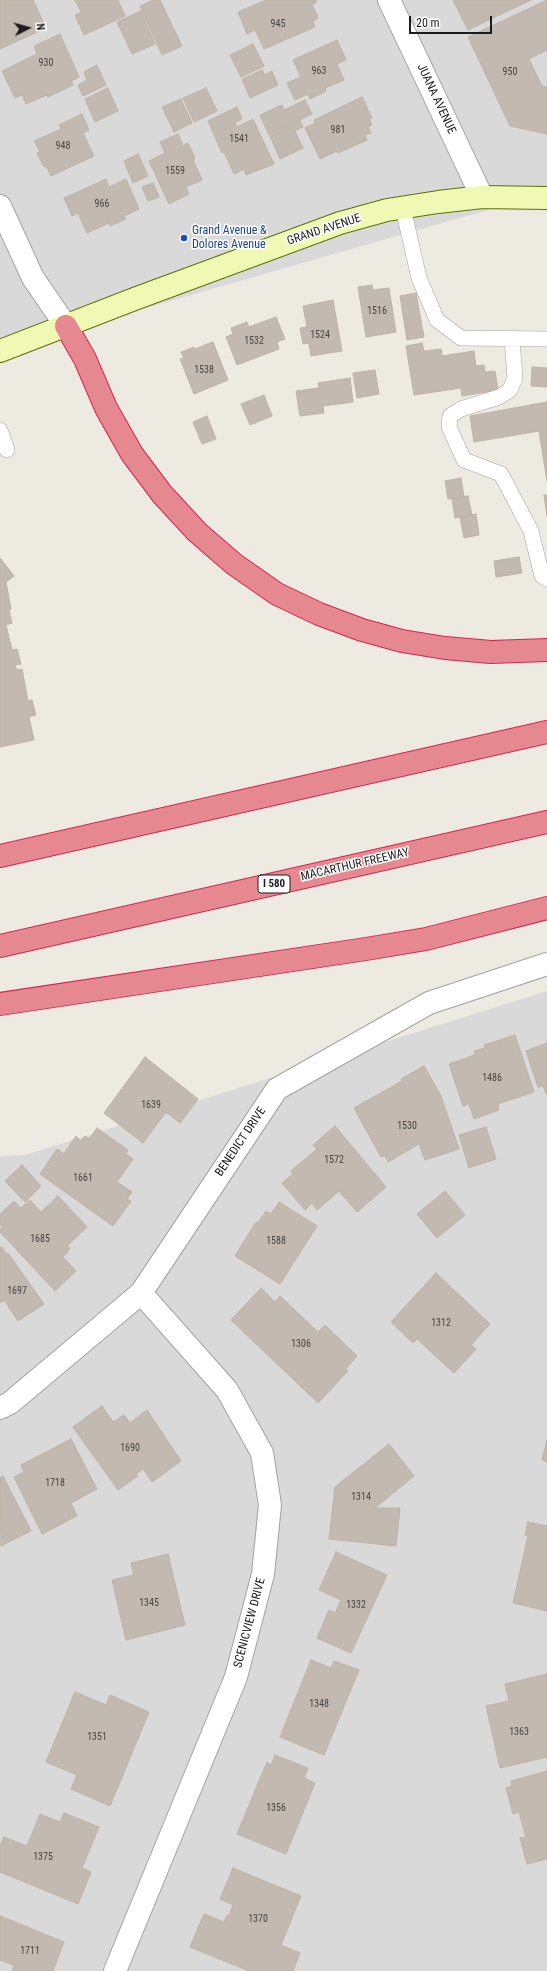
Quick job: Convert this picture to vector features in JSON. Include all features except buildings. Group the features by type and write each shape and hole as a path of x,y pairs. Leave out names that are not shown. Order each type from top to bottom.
{"highway":[{"path":"66,326 85,359 106,408 132,454 162,494 197,532 234,564 277,594 318,614 362,630 402,641 445,648 491,652 547,650"},
{"path":"0,856 547,732"},
{"name":"MACARTHUR FREEWAY","path":"0,946 547,822"},
{"path":"0,1004 373,948 485,925 547,908"}],"main road":[{"name":"GRAND AVENUE","path":"0,351 295,238 340,223 403,208 482,197 547,198"}],"street":[{"name":"JUANA AVENUE","path":"389,0 482,197"},
{"path":"0,206 34,278 66,326"},
{"name":"BENEDICT DRIVE","path":"0,1408 10,1404 141,1293 277,1089 429,1003 547,964"},
{"name":"SCENICVIEW DRIVE","path":"115,1971 236,1677 263,1574 270,1505 262,1453 227,1390 141,1293"}],"lane":[{"path":"403,208 419,278 437,320 461,338 547,339"},
{"path":"512,339 515,378 510,390 499,397 461,409 450,416 449,427 464,460 501,474 531,531 542,576 547,579"},
{"path":"0,430 7,450"}],"shaded area":[{"path":"0,0 547,0 547,193 13,346 0,357"},
{"path":"547,991 547,1971 0,1971 0,1156 25,1155"}],"place":[{"name":"Grand Avenue & Dolores Avenue","path":"184,238"}]}
